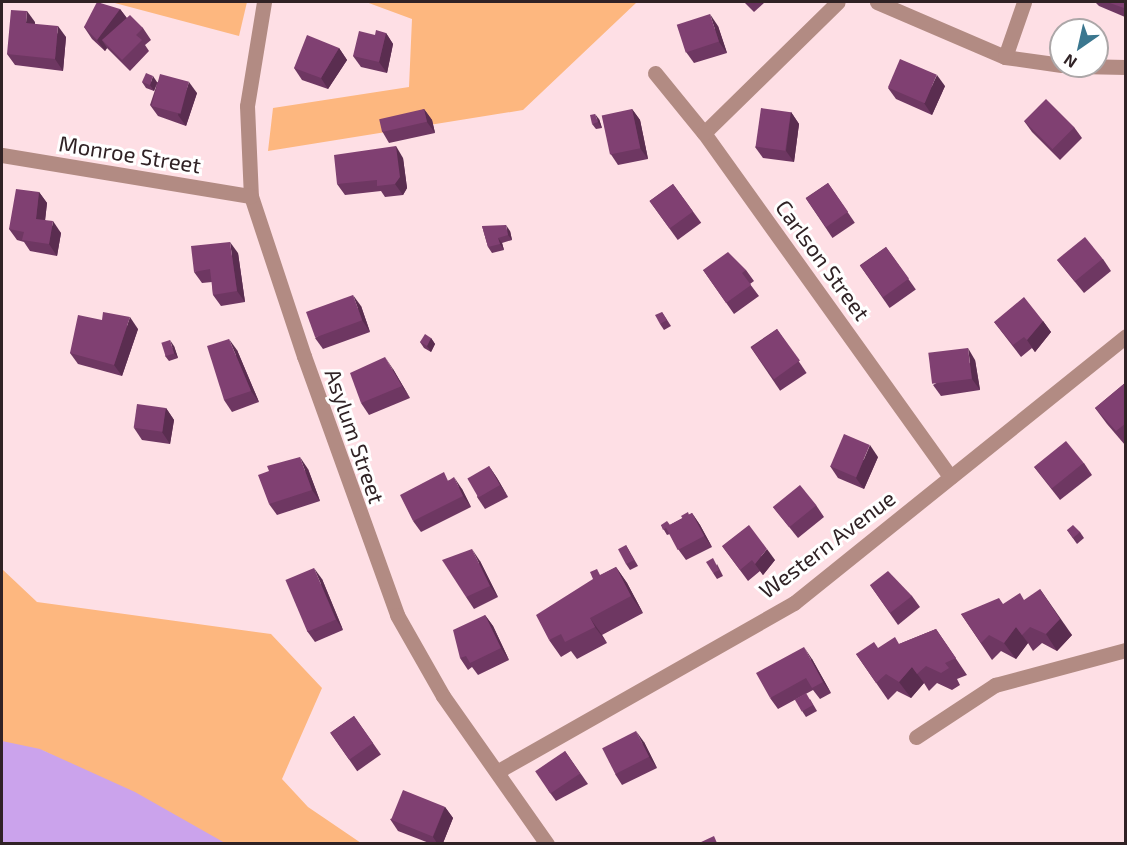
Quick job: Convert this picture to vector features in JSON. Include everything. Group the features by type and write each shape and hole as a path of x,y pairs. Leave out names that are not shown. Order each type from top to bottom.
{"street":[{"name":"Asylum Street","path":"264,2 247,106 251,196 366,539 397,615 443,696 500,770 547,843"},
{"path":"705,133 838,2"},
{"path":"877,2 1005,57 1049,63"},
{"path":"1005,57 1024,2"},
{"path":"1109,67 1125,67"},
{"name":"Carlson Street","path":"655,74 705,133 950,477"},
{"name":"Monroe Street","path":"2,155 251,196"},
{"name":"Western Avenue","path":"500,770 795,603 1125,336"},
{"path":"916,737 995,685 1125,650"}],"shaded area":[{"path":"111,2 247,2 239,36"},
{"path":"366,2 637,2 523,110 268,151 273,108 409,87 412,19"},
{"path":"2,569 37,602 271,634 322,688 282,779 308,807 361,843 222,843 44,751 2,743"},
{"path":"2,741 40,749 135,792 225,843 2,843"}],"building":[{"path":"97,2 120,9 97,40 84,27"},
{"path":"1107,2 1125,2 1125,4 1124,8"},
{"path":"11,10 27,11 26,23 58,26 55,59 7,54"},
{"path":"710,14 719,42 686,52 677,25"},
{"path":"130,15 143,28 136,35 142,40 122,60 102,40"},
{"path":"376,30 386,33 379,62 353,56 359,31 375,35"},
{"path":"307,35 339,48 321,78 294,68"},
{"path":"900,59 937,75 925,103 888,88"},
{"path":"146,73 153,76 150,85 142,82"},
{"path":"160,74 189,82 180,114 151,106"},
{"path":"1046,99 1074,127 1052,149 1024,121"},
{"path":"761,108 791,112 785,151 756,147"},
{"path":"424,109 427,122 382,132 379,119"},
{"path":"632,109 640,148 610,155 602,115"},
{"path":"595,114 598,122 592,124 590,115"},
{"path":"396,146 400,177 395,184 377,186 377,180 337,184 334,155"},
{"path":"828,183 848,212 826,227 806,198"},
{"path":"673,184 693,212 670,229 650,201"},
{"path":"16,189 39,192 36,219 53,221 49,244 22,240 24,232 9,229"},
{"path":"506,225 508,235 498,238 500,244 488,247 482,226"},
{"path":"1085,237 1103,259 1075,281 1057,260"},
{"path":"230,242 237,291 213,295 210,269 194,272 191,246"},
{"path":"886,247 909,279 883,297 860,266"},
{"path":"728,252 746,270 742,273 751,285 726,303 703,270"},
{"path":"353,295 362,320 315,337 306,312"},
{"path":"1024,297 1043,321 1027,340 1024,337 1013,345 994,322"},
{"path":"103,312 130,317 114,365 70,353 78,315 102,320"},
{"path":"662,312 667,320 660,324 655,315"},
{"path":"777,329 800,361 774,379 751,348"},
{"path":"425,334 431,338 427,346 420,342"},
{"path":"229,339 251,391 224,400 207,346"},
{"path":"170,340 174,353 165,356 161,343"},
{"path":"968,348 972,379 932,384 928,353"},
{"path":"385,357 402,386 361,403 350,373"},
{"path":"1125,383 1125,424 1116,431 1095,408"},
{"path":"137,404 166,408 162,432 134,428"},
{"path":"844,434 870,445 856,477 830,466"},
{"path":"1066,441 1084,463 1052,489 1034,467"},
{"path":"300,457 312,490 269,504 258,475 269,471 267,466"},
{"path":"489,466 500,485 478,498 467,478"},
{"path":"444,472 448,481 454,477 463,496 413,521 400,495"},
{"path":"800,485 816,505 789,527 773,507"},
{"path":"688,512 689,515 683,519 681,516"},
{"path":"692,513 704,536 678,550 666,527"},
{"path":"667,521 670,525 663,530 661,525"},
{"path":"749,525 767,549 755,564 752,560 740,570 722,546"},
{"path":"1073,525 1080,532 1073,538 1067,530"},
{"path":"626,545 634,560 626,564 618,549"},
{"path":"472,549 490,586 466,597 442,560"},
{"path":"713,558 719,570 713,573 706,562"},
{"path":"616,567 631,596 590,618 595,627 565,642 561,634 549,640 536,615 593,579 590,572 597,569 600,575"},
{"path":"314,568 336,620 307,632 285,580"},
{"path":"888,571 912,596 890,613 870,585"},
{"path":"1040,589 1060,619 1046,634 1030,627 1022,635 1016,627 1004,643 989,635 981,643 961,614 999,598 1003,604 1020,593 1024,600"},
{"path":"485,615 501,648 470,663 466,656 460,658 453,630"},
{"path":"936,629 956,658 945,663 949,668 941,673 926,666 917,674 912,667 899,682 886,674 876,683 856,654 874,642 878,648 895,637 899,644"},
{"path":"804,647 823,682 812,688 806,678 770,698 756,673"},
{"path":"806,693 813,705 802,712 795,700"},
{"path":"354,716 373,743 349,760 330,733"},
{"path":"636,731 649,757 615,774 602,748"},
{"path":"565,751 580,773 550,794 535,771"},
{"path":"403,790 445,807 433,837 391,820"},
{"path":"714,836 717,843 699,843"}]}
